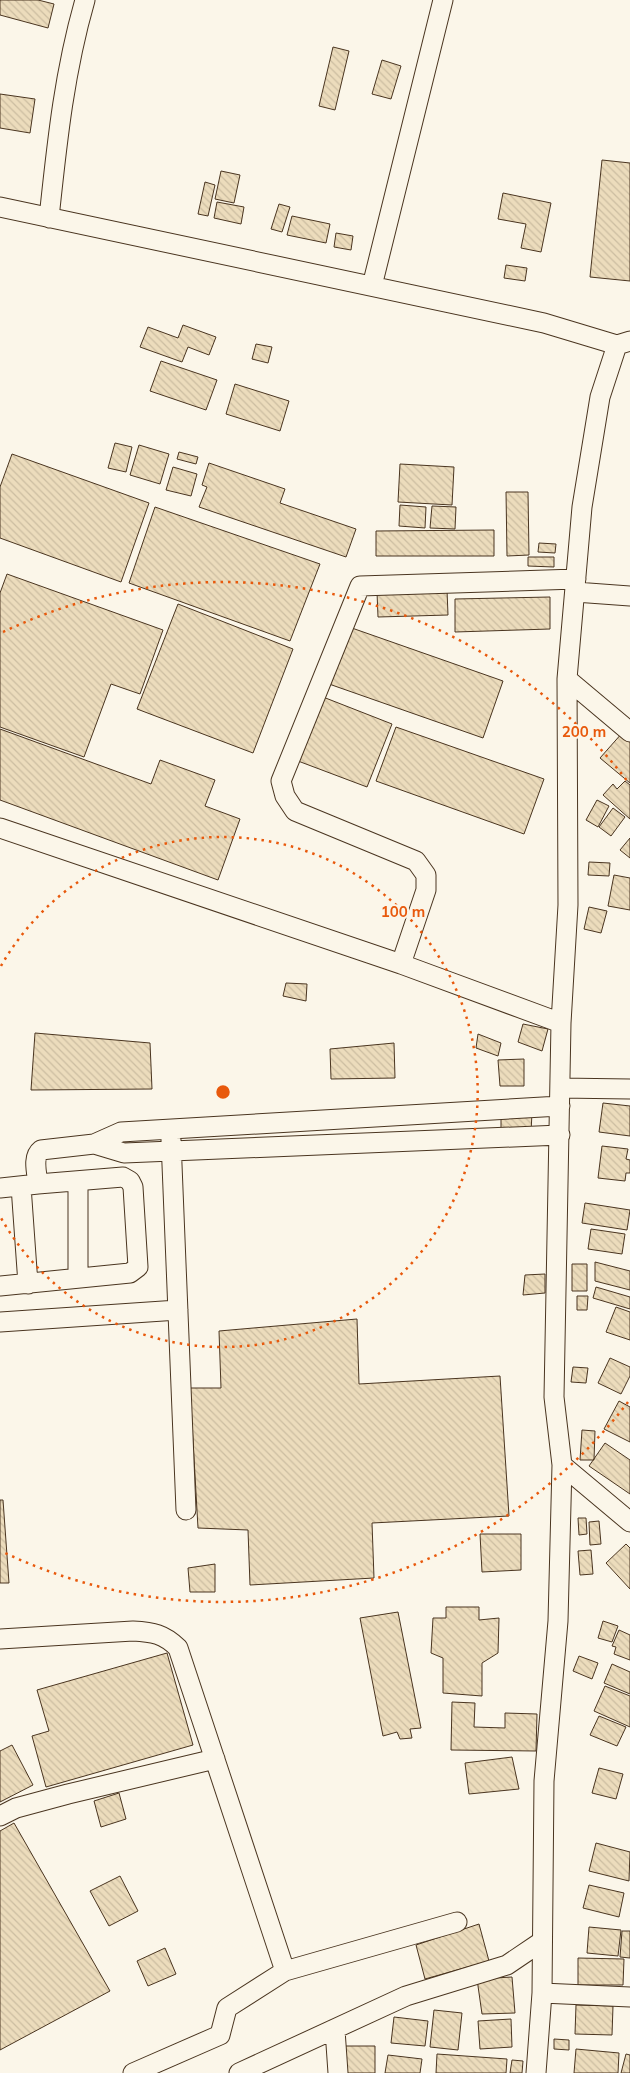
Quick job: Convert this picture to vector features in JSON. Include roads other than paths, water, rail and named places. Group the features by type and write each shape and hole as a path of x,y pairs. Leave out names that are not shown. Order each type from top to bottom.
{"street":[{"path":"49,218 62,98 72,47 85,0"},
{"path":"372,286 443,0"},
{"path":"0,207 544,323 624,343 600,397 582,508 568,679 568,905 561,1023 554,1397 562,1465 558,1621 544,1781 542,1993 536,2073"},
{"path":"401,964 426,890 426,875 416,861 295,811 285,796 281,781 360,586 576,586 630,596"},
{"path":"568,679 630,732"},
{"path":"0,828 401,964 561,1023"},
{"path":"28,1284 29,1185 37,1153 41,1150 94,1144 121,1132 482,1111 560,1097 630,1089"},
{"path":"482,1111 484,1138"},
{"path":"359,1118 361,1143"},
{"path":"170,1129 186,1510"},
{"path":"94,1144 124,1153 560,1136"},
{"path":"0,1188 123,1178 130,1181 133,1187 138,1267 130,1273 0,1286"},
{"path":"78,1181 78,1278"},
{"path":"0,1322 178,1310"},
{"path":"562,1465 630,1522"},
{"path":"0,1638 133,1631 155,1632 169,1638 178,1648 285,1971"},
{"path":"0,1816 16,1808 215,1759"},
{"path":"133,2073 220,2035 227,2008 285,1971 456,1922"},
{"path":"239,2073 406,1996 507,1965 541,1942"},
{"path":"542,1993 630,1997"},
{"path":"335,2030 338,2073"}]}
